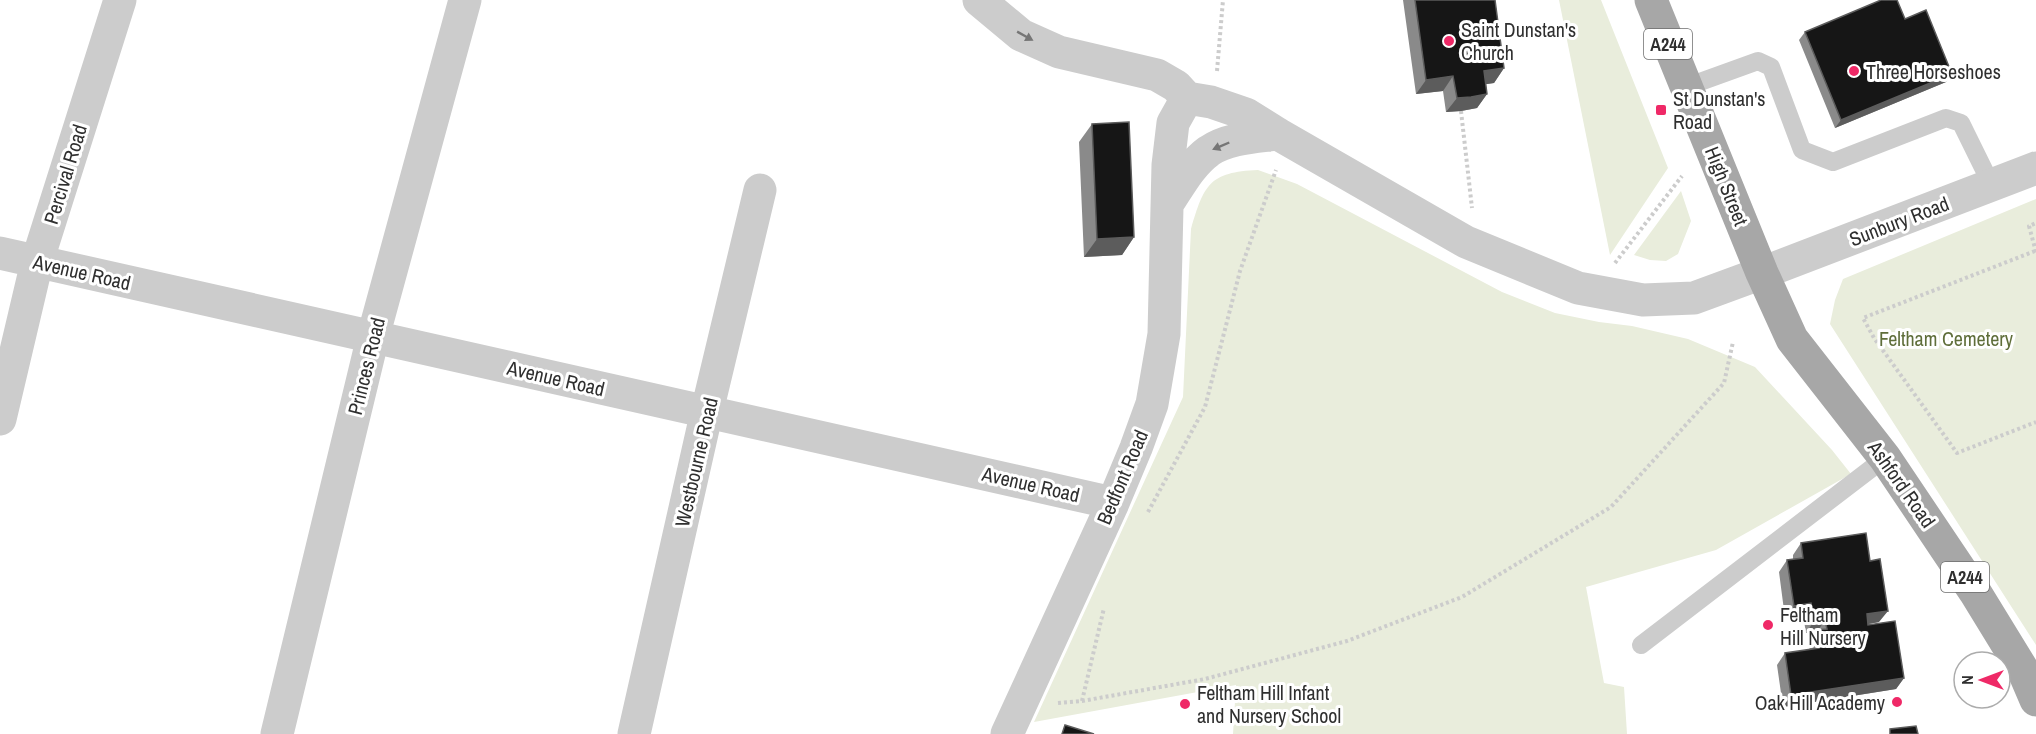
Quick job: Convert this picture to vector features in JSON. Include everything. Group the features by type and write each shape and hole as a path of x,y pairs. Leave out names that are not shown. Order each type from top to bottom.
{"main road":[{"name":"High Street","path":"1651,0 1762,273"},
{"name":"Ashford Road","path":"1762,273 1792,339 1885,458 1975,592 2024,672 2036,700"}],"street":[{"name":"Percival Road","path":"0,419 38,262 120,0"},
{"name":"Princes Road","path":"277,734 373,337 465,0"},
{"path":"979,0 1021,35 1059,52 1157,75 1176,87 1187,98 1211,102 1246,114 1466,242 1578,288 1643,300 1694,297 1762,273"},
{"path":"1168,203 1168,165 1173,123 1187,98"},
{"path":"1168,203 1188,171 1209,150 1232,141 1282,136"},
{"name":"Sunbury Road","path":"1762,273 2036,168"},
{"name":"Westbourne Road","path":"634,734 760,190"},
{"name":"Bedfont Road","path":"1013,719 1113,503 1152,404 1164,334 1168,203"},
{"name":"Avenue Road","path":"0,253 1113,503"}],"lane":[{"path":"1686,87 1758,61 1771,67 1802,150 1833,162 1946,118 1960,123 1992,186"},
{"path":"1641,645 1885,458"}],"path":[{"path":"1461,111 1472,212"},
{"path":"1144,519 1205,407 1240,272 1282,136"},
{"path":"1615,263 1682,176"},
{"path":"2036,223 2029,226 2036,252 1863,318 1874,338 1957,453 2036,422"},
{"path":"1013,719 1082,701 1205,679 1347,641 1462,597 1611,507 1724,383 1733,342"},
{"path":"1082,701 1105,602"}],"green space":[{"path":"1559,0 1601,0 1668,168 1610,255"},
{"path":"1258,170 1297,184 1502,292 1555,313 1632,326 1688,339 1755,367 1832,450 1851,474 1716,550 1586,587 1604,683 1624,687 1627,734 1233,734 1236,685 1034,722 1183,397 1191,229 1200,202 1211,184 1219,178 1242,171"},
{"path":"1681,191 1691,221 1678,254 1666,261 1650,260 1634,255"},
{"name":"Feltham Cemetery","path":"2036,199 2036,645 1830,324 1835,300 1843,279"}],"building":[{"name":"Saint Dunstan's Church","path":"1415,0 1495,0 1504,68 1484,71 1487,94 1457,98 1453,76 1426,80"},
{"path":"1881,0 1897,0 1905,19 1926,10 1952,74 1841,120 1805,32"},
{"path":"1129,122 1134,237 1097,239 1092,124"},
{"path":"1866,533 1870,561 1880,559 1888,611 1867,614 1868,625 1895,621 1904,678 1791,695 1785,653 1819,648 1817,630 1827,629 1825,620 1814,621 1811,603 1794,606 1787,560 1803,558 1801,543"},
{"path":"1065,725 1094,734 1062,734"},
{"path":"1916,726 1918,734 1890,734 1890,729"}],"place":[{"name":"Saint Dunstan's Church","path":"1449,41"},
{"name":"Three Horseshoes","path":"1854,71"},
{"name":"St Dunstan's Road","path":"1661,110"},
{"name":"Feltham Hill Nursery","path":"1768,625"},
{"name":"Oak Hill Academy","path":"1897,702"},
{"name":"Feltham Hill Infant and Nursery School","path":"1185,704"}]}
